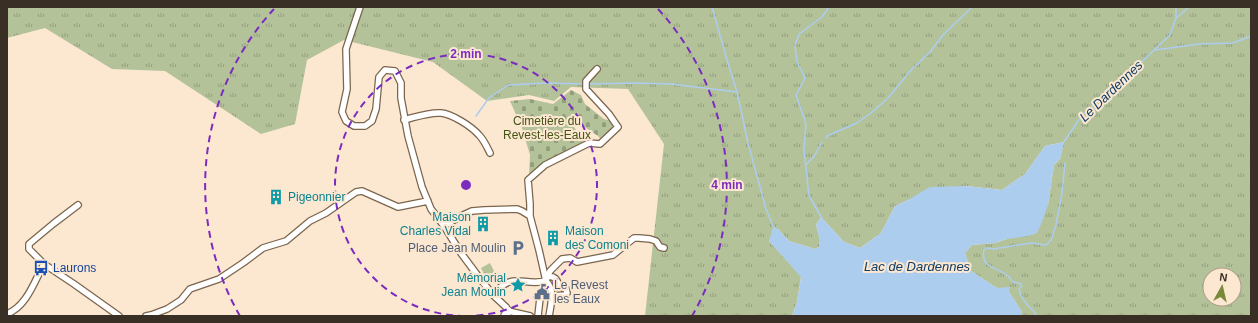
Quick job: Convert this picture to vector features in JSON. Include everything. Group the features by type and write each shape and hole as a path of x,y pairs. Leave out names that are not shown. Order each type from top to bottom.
{"street":[{"path":"360,7 346,49 347,89 342,112 346,121 354,126 365,126 372,121 376,109 379,77 385,70 395,71 401,83 401,98 404,120 422,187 431,209 461,253 493,295 506,307 510,313 530,316"},
{"path":"549,316 552,296 530,216 528,180 545,165 589,143 600,144 618,127 609,114 586,88 586,81 597,70"},
{"path":"404,120 429,113 447,114 456,118 478,134 490,153"},
{"path":"146,316 167,309 181,300 190,289 218,279 263,248 286,241 310,221 326,213 356,192 362,191 398,207 428,202"},
{"path":"78,205 29,244 29,249 44,264 119,316"},
{"path":"444,226 472,211 516,209 530,216"},
{"path":"547,279 550,271 562,259 570,258 577,262 613,255 634,238 650,239 656,241 660,247 664,248"},
{"path":"7,314 13,312 28,295 44,264"},
{"path":"493,295 508,282 537,282 547,279 550,276 556,278 559,286 566,289 567,293 563,296 552,296"},
{"path":"538,316 540,298"}],"green space":[{"path":"7,7 1251,7 1251,316 1022,316 1022,312 1009,292 997,288 971,271 965,253 972,245 995,243 1007,239 1048,205 1054,165 1060,159 1064,142 1045,146 1025,174 1002,190 966,186 908,200 895,206 881,233 860,248 844,242 821,217 816,225 820,240 819,247 815,249 789,241 778,229 769,241 801,276 797,302 792,316 645,316 664,144 628,89 571,87 554,101 529,95 487,101 433,62 344,40 307,60 295,124 261,134 165,71 112,69 45,28 7,38"},
{"name":"Cimetière du Revest-les-Eaux","path":"571,90 581,95 585,104 604,119 611,121 615,127 602,141 598,136 576,121 572,124 576,130 574,135 585,143 529,176 530,155 522,128 510,101 530,99 553,104"},
{"path":"490,263 495,273 486,278 481,268"}],"water":[{"name":"Lac de Dardennes","path":"1064,142 1060,159 1054,165 1048,205 1037,233 995,243 972,245 965,253 971,271 997,288 1010,287 1009,292 1022,312 1022,316 792,316 797,302 801,277 769,241 773,227 778,229 789,241 815,249 819,247 820,240 816,225 821,217 844,242 860,248 881,233 895,206 930,187 966,186 1002,190 1025,174 1045,146"}],"waterway":[{"path":"712,7 737,92 748,143 766,209 774,228"},
{"path":"822,218 809,196 804,150 806,124 796,95 805,78 797,62 795,46 799,34 822,17 829,7"},
{"path":"826,138 827,136 857,123 888,98 912,69 930,52 943,35 972,7"},
{"path":"1176,7 1176,17"},
{"name":"Le Dardennes","path":"1063,143 1083,114 1114,88 1170,35 1176,18 1189,7"},
{"path":"1155,50 1199,44 1233,43 1251,36"},
{"path":"476,116 489,98 508,85 546,83 584,84"},
{"path":"588,84 671,84 737,92"},
{"path":"806,165 815,155 822,142"},
{"path":"1035,316 1036,314 1022,296 1019,289 1021,284 1012,281 1004,273 987,264 983,256 984,250 987,248 994,249 1031,243 1046,245 1051,240 1056,225 1062,193 1065,163"}],"place":[{"name":"Pigeonnier","path":"276,197"},
{"name":"Maison Charles Vidal","path":"483,224"},
{"name":"Maison des Comoni","path":"553,238"},
{"name":"Place Jean Moulin","path":"518,248"},
{"name":"Laurons","path":"41,268"},
{"name":"Mémorial Jean Moulin","path":"518,285"},
{"name":"Le Revest les Eaux","path":"542,292"}]}
